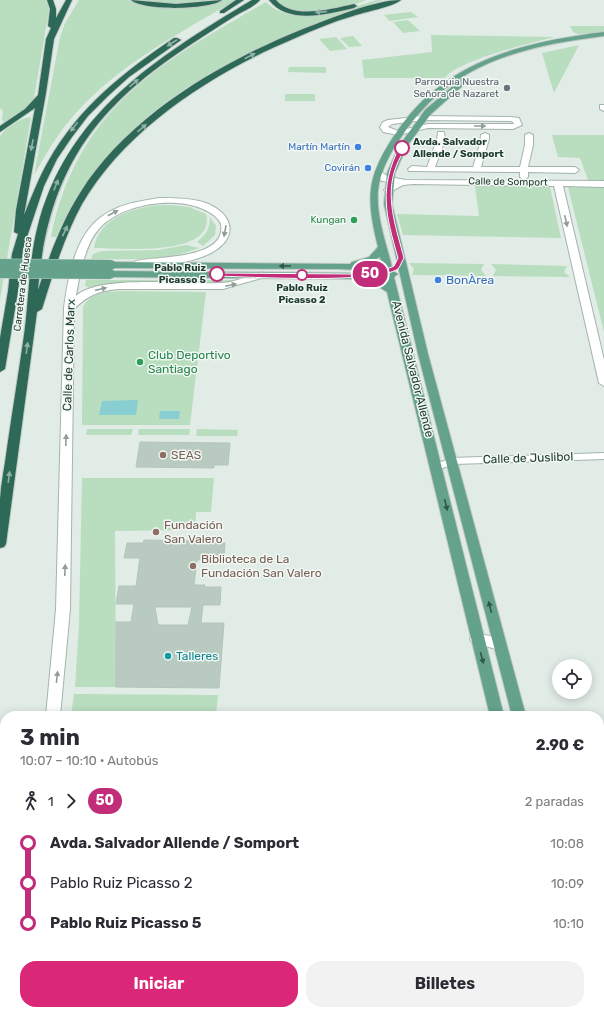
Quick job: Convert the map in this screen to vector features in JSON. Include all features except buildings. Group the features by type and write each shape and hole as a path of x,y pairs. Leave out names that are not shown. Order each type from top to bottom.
{"highway":[{"path":"18,249 20,210 52,32 53,9 50,0"},
{"path":"52,32 70,0"},
{"path":"134,0 151,4 174,6 199,4 219,0"},
{"path":"204,23 241,0"},
{"name":"Carretera de Huesca","path":"0,544 30,329 38,249 43,224 58,181 72,153 98,118 127,88 173,52 257,0"},
{"path":"272,0 275,5 287,10 312,13 331,11 372,0"},
{"path":"324,23 338,16 389,0"},
{"path":"30,329 66,229 85,192 113,156 140,130 178,100 199,86 237,63 279,41 324,23 398,0"},
{"name":"Carretera de Huesca","path":"0,369 18,249 39,187 53,159 67,136 84,115 110,89 146,61 186,34"},
{"path":"0,130 27,112 36,103 42,93"}],"main road":[{"name":"Avenida Salvador Allende","path":"496,711 388,271 375,206 374,192 379,173 398,133 407,121 440,88 486,60 530,46 564,39 604,34"},
{"name":"Avenida Salvador Allende","path":"518,711 499,645 406,284 389,212 389,180 400,151 423,118 438,102 460,84 481,70 493,64 537,49 604,39"},
{"path":"338,266 368,261 380,253 383,246"},
{"path":"350,276 388,271 396,267 401,258"},
{"path":"0,264 262,275 364,277 380,282 390,289 394,295"},
{"path":"0,273 112,268 338,266 388,271"},
{"name":"Avenida Salvador Allende","path":"388,271 406,284"}],"street":[{"path":"423,118 391,122 385,125 386,130 398,133 414,129 440,126 510,119 516,120 518,124 512,127 440,126 423,118"},
{"path":"430,169 441,140 440,126"},
{"path":"478,169 477,162 486,140 485,134"},
{"path":"525,182 523,170 531,142 529,135"},
{"path":"412,169 575,170"},
{"name":"Calle de Somport","path":"392,170 401,177 410,181"},
{"path":"379,173 383,178 389,180 410,181"},
{"name":"Calle de Somport","path":"388,190 397,185 410,181 604,184"},
{"path":"558,183 604,383"},
{"name":"Calle de Carlos Marx","path":"54,711 64,609 69,308 73,283 88,238 99,222 115,212 125,207 149,201 177,200 198,204 208,207 219,214 225,221 226,229 223,238 213,248 201,253 168,261 112,268"},
{"path":"69,308 81,296 100,288 118,286 224,286 262,275"},
{"name":"Calle de Juslibol","path":"452,461 604,456"},
{"path":"437,467 452,461"},
{"path":"477,639 486,640 499,645"}],"green space":[{"path":"0,0 46,0 49,10 34,98 27,109 5,123 2,120 3,111 0,108"},
{"path":"79,0 128,0 145,5 210,4 225,0 236,0 151,51 110,80 92,96 69,121 34,175 60,37 65,23"},
{"path":"143,0 209,0 176,4"},
{"path":"274,0 366,0 349,7 325,12 294,12 275,5"},
{"path":"377,0 383,0 302,29 223,66 185,89 151,114 119,144 90,177 80,191 56,237 51,237 63,192 81,154 103,122 129,94 159,69 192,46 266,2 276,10 289,14 304,15 320,14 351,8"},
{"path":"411,12 418,17 390,21 384,15"},
{"path":"408,20 420,31 403,33 393,22"},
{"path":"570,26 604,26 604,32 578,34 573,32"},
{"path":"431,35 555,37 479,59 464,65 445,78 364,78 362,60 432,52"},
{"path":"353,36 362,46 349,47 340,38"},
{"path":"336,37 347,49 330,51 319,39"},
{"path":"579,45 554,93 542,53"},
{"path":"289,67 326,67 326,73 288,72"},
{"path":"285,94 315,94 315,101 285,101"},
{"path":"31,117 0,300 0,136 22,119"},
{"path":"552,135 604,135 604,180 588,180 580,158 558,157"},
{"path":"475,186 550,187 561,238 403,235 397,214 479,216"},
{"path":"568,187 604,187 604,332"},
{"path":"160,205 189,207 206,214 205,228 197,238 182,244 163,248 94,248 98,236 104,227 113,219 136,209"},
{"path":"210,217 216,226 215,235 203,246 197,242 207,231"},
{"path":"186,245 199,248 173,256 159,258 91,259 93,254 102,251 159,250"},
{"path":"409,263 484,264 481,270 486,276 412,275 414,269"},
{"path":"491,264 567,266 564,272 570,277 493,276 496,270"},
{"path":"86,280 236,280 229,283 101,286 91,288 85,286"},
{"name":"Club Deportivo Santiago","path":"119,291 206,292 190,425 82,425 83,307 86,302 94,296"},
{"path":"87,429 133,429 131,435 86,435"},
{"path":"139,429 190,429 189,435 138,435"},
{"path":"197,429 238,430 237,436 196,436"},
{"path":"82,478 214,478 211,512 196,512 195,530 115,531 116,687 75,687 79,624"},
{"path":"74,694 218,695 216,711 72,711"}],"water":[{"path":"138,400 136,415 99,415 102,401"},
{"path":"160,411 180,411 179,419 159,419"}],"bus line":[{"name":"50","path":"217,274 350,276 378,273 391,270 396,267 401,258 392,226 388,196 391,173 402,148"}],"place":[{"name":"Parroquia Nuestra Señora de Nazaret","path":"507,88"},
{"name":"Martín Martín","path":"358,147"},
{"name":"Avda. Salvador Allende / Somport","path":"402,148"},
{"name":"Covirán","path":"368,168"},
{"name":"Kungan","path":"354,220"},
{"name":"Pablo Ruiz Picasso 5","path":"217,274"},
{"name":"Pablo Ruiz Picasso 2","path":"302,275"},
{"name":"BonÀrea","path":"438,280"},
{"name":"Club Deportivo Santiago","path":"140,362"},
{"name":"SEAS","path":"163,455"},
{"name":"Fundación San Valero","path":"156,532"},
{"name":"Biblioteca de La Fundación San Valero","path":"193,566"},
{"name":"Talleres","path":"168,656"}]}
